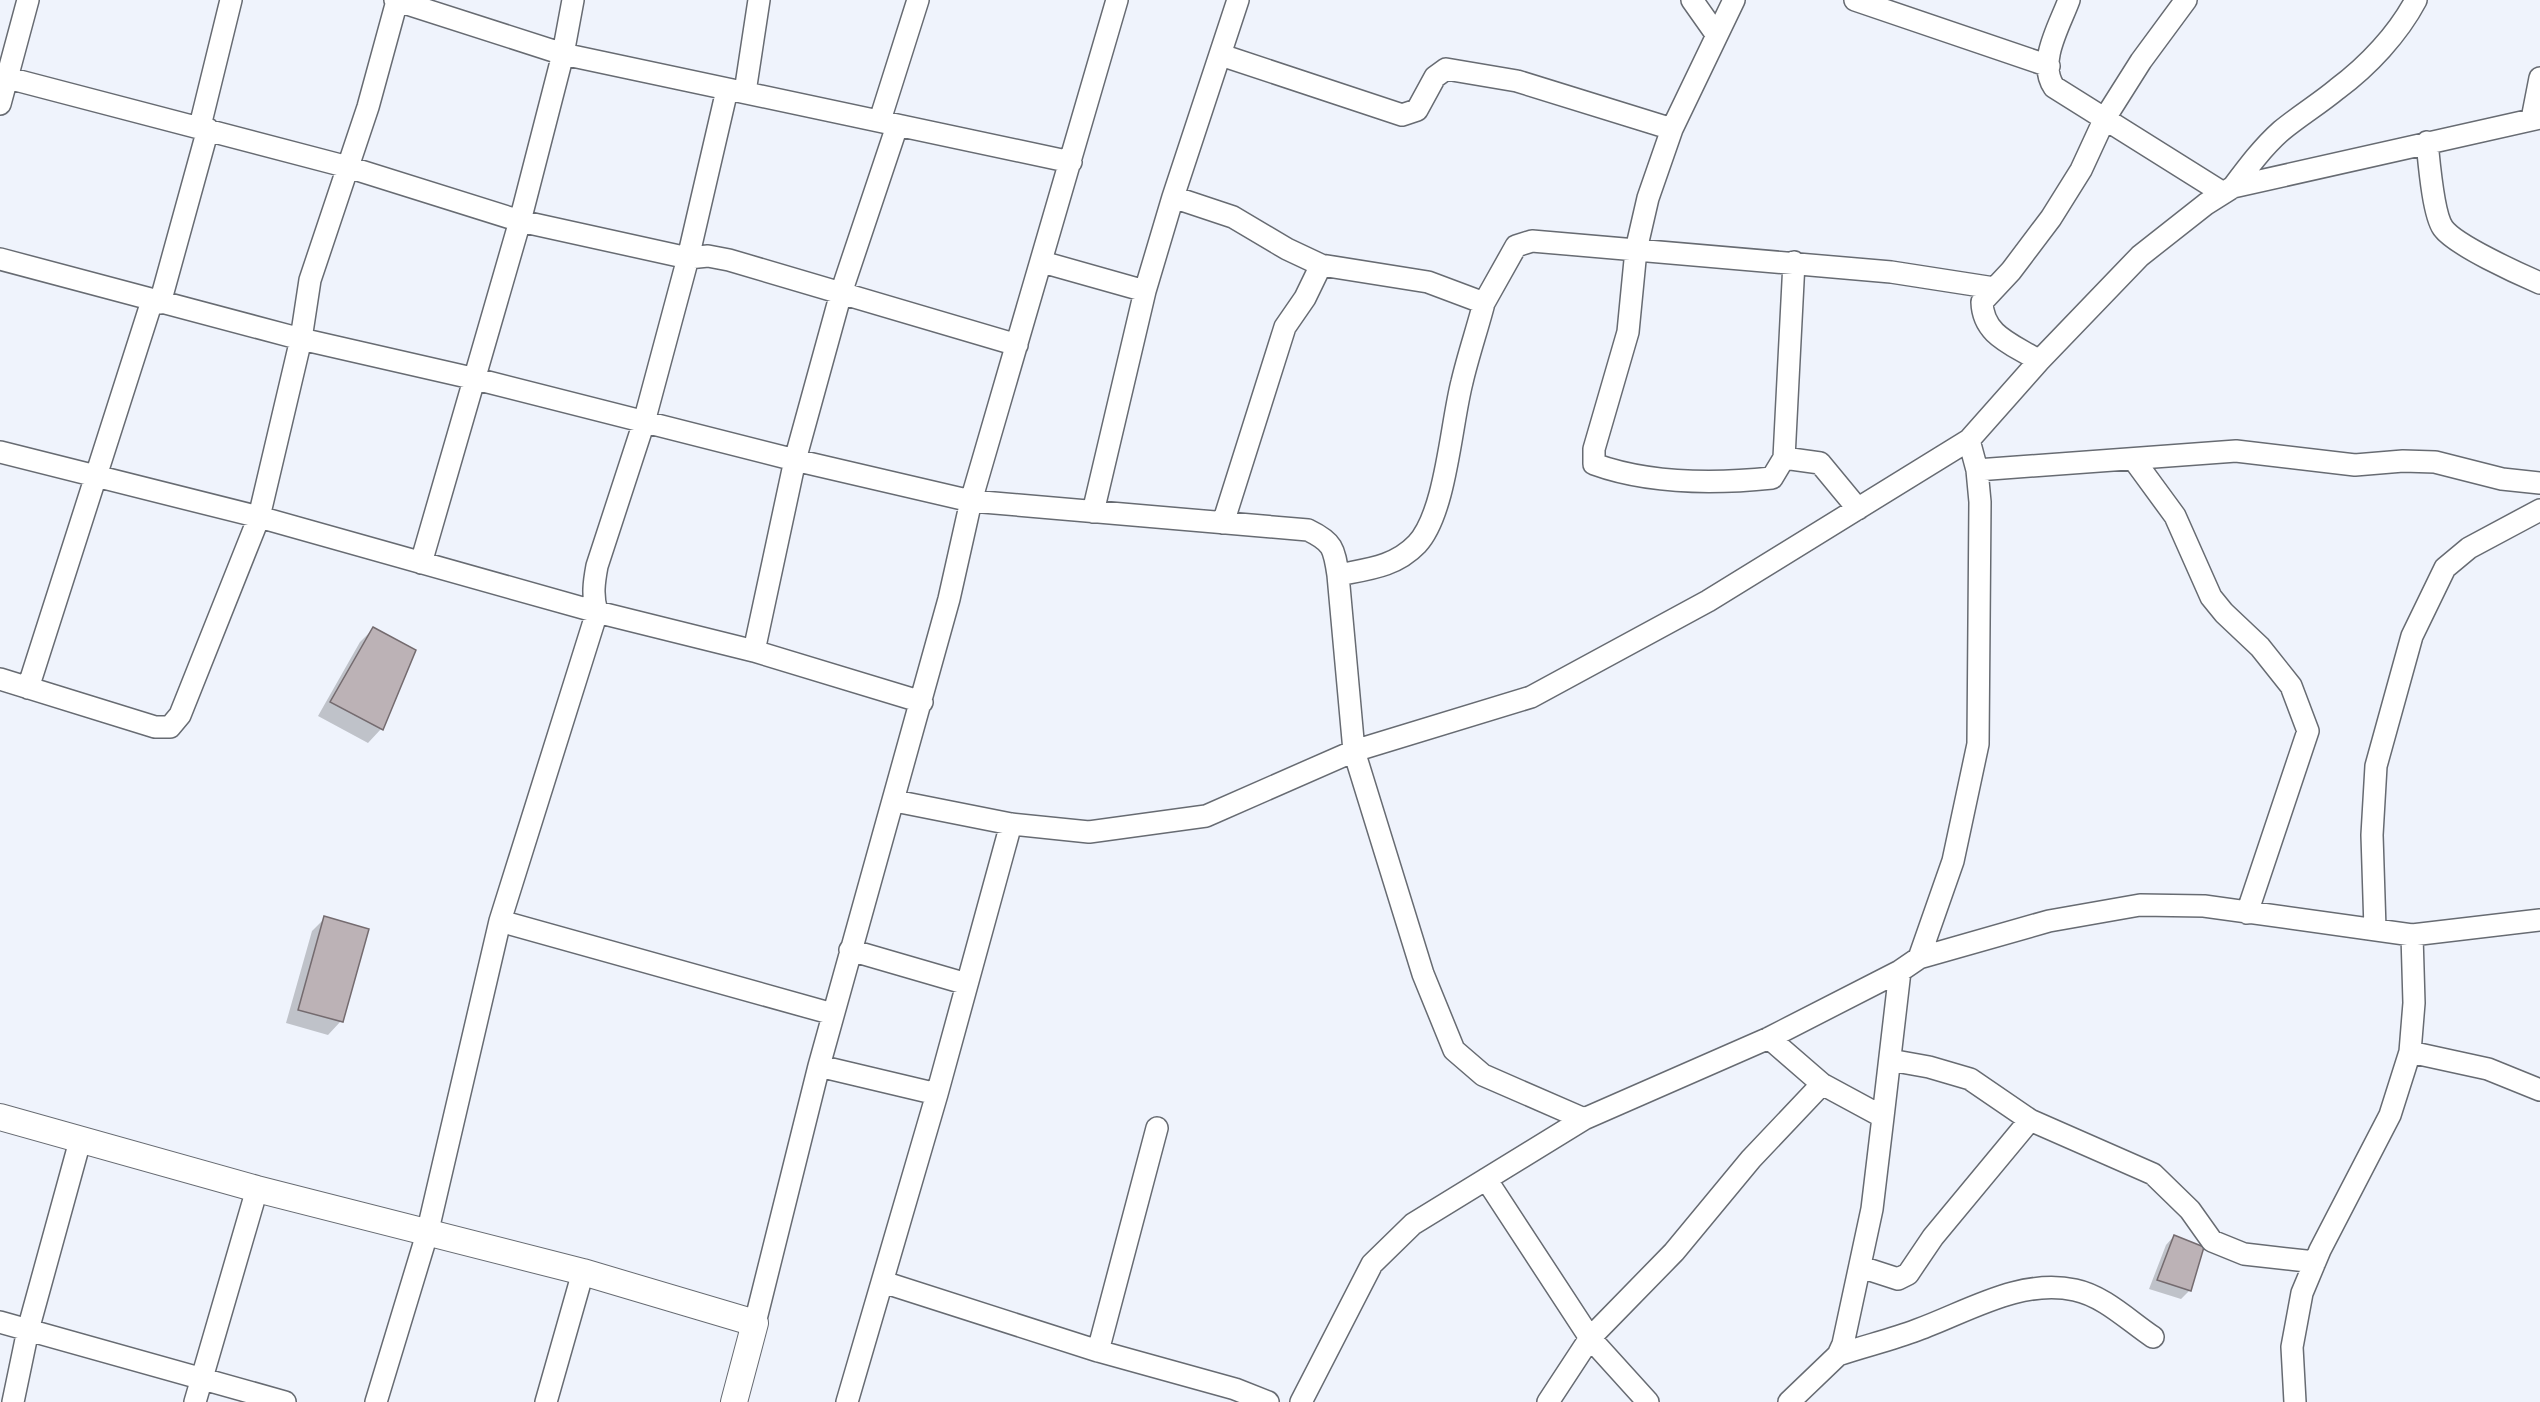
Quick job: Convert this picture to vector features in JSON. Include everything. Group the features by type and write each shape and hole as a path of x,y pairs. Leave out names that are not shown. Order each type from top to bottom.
{"street":[{"path":"0,104 28,0"},
{"path":"28,688 156,302 204,128 231,0"},
{"path":"0,679 154,727 170,728 180,715 259,517 301,339 310,280 368,107 396,0 563,54 1071,162"},
{"path":"421,563 520,221 563,54 573,0"},
{"path":"376,1402 428,1234 500,921 597,612 593,590 597,566 644,422 759,0"},
{"path":"754,651 795,460 888,123 918,0"},
{"path":"734,1402 850,950 922,702 949,599 971,501 1117,0"},
{"path":"1093,512 1145,291 1173,196 1238,0"},
{"path":"1692,0 1716,34"},
{"path":"1734,0 1672,129 1648,198 1636,250 1628,332 1594,449 1594,464 1621,474 1671,480 1750,481 1772,478 1784,458 1794,262"},
{"path":"1855,0 2049,66"},
{"path":"2069,0 2049,56 2049,79 2054,87 2228,190 2536,118 2540,78"},
{"path":"2039,361 1990,330 1982,315 1982,302 2011,271 2050,218 2081,170 2105,118 2141,61 2186,0"},
{"path":"895,801 1011,824 1089,832 1206,816 1354,751 1531,697 1708,601 1970,440 2039,361 2140,256 2228,190 2282,130 2339,88 2374,57 2408,16 2416,0"},
{"path":"1221,55 1402,115 1417,110 1435,77 1446,69 1516,81 1672,129"},
{"path":"8,78 348,167 520,221 688,258 708,256 729,260 1017,345"},
{"path":"2427,142 2435,202 2442,227 2457,243 2540,283"},
{"path":"1173,196 1233,217 1297,254 1321,265 1428,282 1484,303"},
{"path":"1338,575 1394,563 1418,543 1431,520 1446,465 1462,382 1484,303 1516,246 1532,241 1794,262 1891,272 1994,288"},
{"path":"0,259 301,339 476,379 795,460 971,501 1308,531 1326,539 1335,555 1338,575 1354,751 1423,974 1454,1050 1483,1075 1584,1119"},
{"path":"1042,262 1145,291"},
{"path":"1223,523 1285,327 1305,298 1321,265"},
{"path":"1919,958 1953,861 1978,744 1980,502 1977,470 1970,440"},
{"path":"1977,470 2236,451 2355,465 2403,461 2435,462 2502,479 2540,483"},
{"path":"0,452 259,517 597,612 754,651 922,702"},
{"path":"1784,458 1820,463 1858,509"},
{"path":"2134,460 2175,516 2211,597 2224,613 2260,647 2291,686 2308,731 2247,913"},
{"path":"2375,929 2372,835 2376,766 2412,636 2445,568 2469,548 2540,510"},
{"path":"847,1402 937,1094 1011,824"},
{"path":"1301,1402 1372,1264 1413,1224 1584,1119 1769,1038 1900,971 1919,958 2049,921 2140,905 2204,906 2412,935 2540,920"},
{"path":"500,921 833,1014"},
{"path":"2295,1402 2292,1347 2302,1293 2315,1262 2390,1115 2410,1052 2414,1003 2412,935"},
{"path":"850,950 967,984"},
{"path":"1789,1402 1838,1354 1843,1344 1872,1209 1900,971"},
{"path":"1769,1038 1822,1084 1883,1117"},
{"path":"2410,1052 2488,1069 2540,1090"},
{"path":"1890,1060 1929,1067 1970,1079 2030,1120 2153,1174 2190,1210 2212,1240 2244,1254 2315,1262"},
{"path":"819,1066 937,1094"},
{"path":"1548,1402 1590,1338 1674,1252 1751,1159 1822,1084"},
{"path":"0,1117 257,1189 583,1272 755,1323"},
{"path":"1861,1267 1898,1279 1903,1278 1917,1263 1933,1236 2030,1120"},
{"path":"1098,1351 1158,1128"},
{"path":"13,1402 28,1330 80,1141"},
{"path":"1486,1179 1590,1338 1648,1402"},
{"path":"195,1402 257,1189"},
{"path":"546,1402 583,1272"},
{"path":"883,1282 1098,1351 1235,1389 1268,1402"},
{"path":"1838,1354 1917,1330 1988,1301 2043,1287 2076,1290 2104,1302 2153,1337"},
{"path":"0,1322 285,1402"}],"building":[{"path":"373,627 416,650 383,730 330,702"},
{"path":"324,916 369,929 343,1022 298,1010"},
{"path":"2174,1235 2204,1247 2191,1291 2157,1280"}]}
